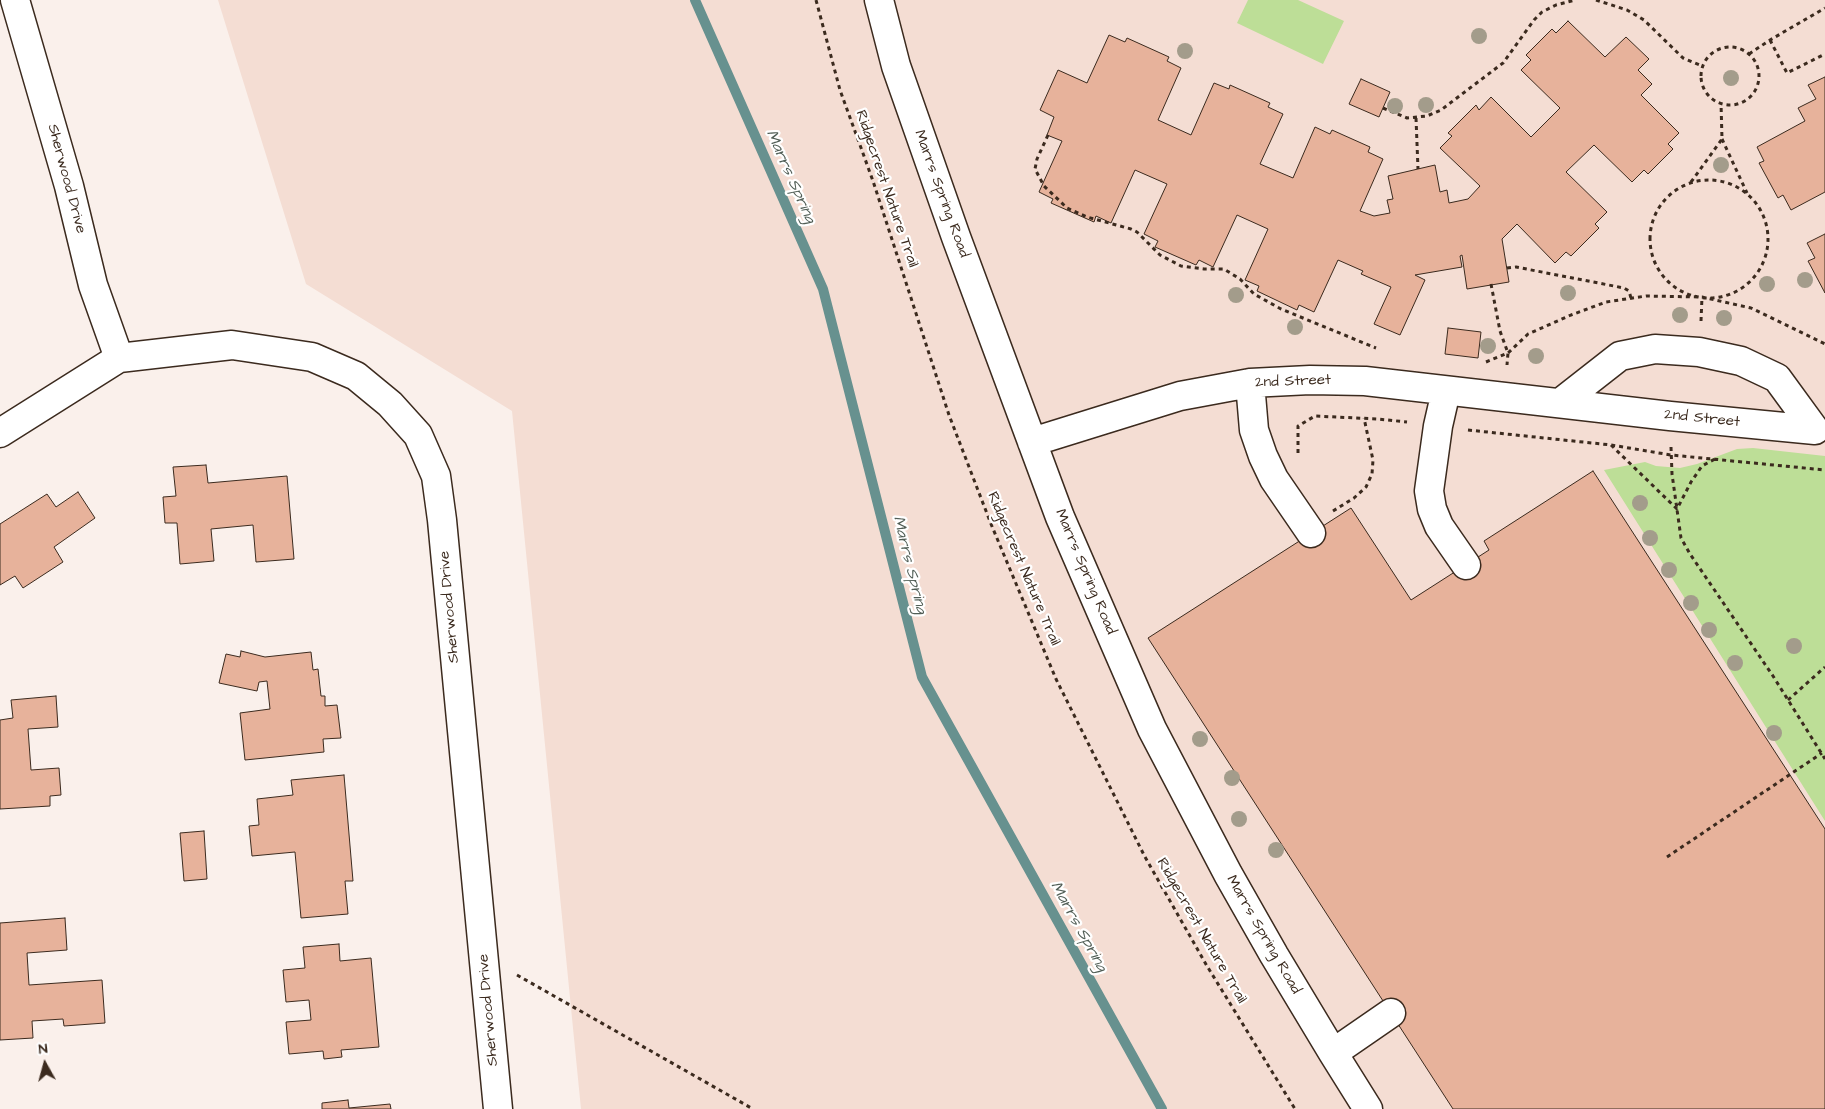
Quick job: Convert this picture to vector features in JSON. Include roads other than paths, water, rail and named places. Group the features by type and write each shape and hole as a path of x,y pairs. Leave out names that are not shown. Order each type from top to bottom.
{"street":[{"name":"Sherwood Drive","path":"15,0 69,186 93,286 120,358"},
{"name":"Marrs Spring Road","path":"879,0 902,84 956,238 1060,517 1152,729 1232,882 1332,1054 1368,1109"},
{"name":"Sherwood Drive","path":"0,433 120,358 232,345 312,357 356,376 390,404 418,435 436,476 442,520 498,1109"},
{"name":"2nd Street","path":"1560,402 1620,356 1655,348 1699,352 1741,361 1778,378 1820,431"},
{"name":"2nd Street","path":"1032,442 1180,396 1250,383 1310,380 1365,381 1820,431"},
{"path":"1250,383 1254,430 1263,456 1274,479 1310,533"},
{"path":"1446,391 1438,426 1429,491 1432,509 1439,526 1466,565"},
{"path":"1332,1054 1391,1013"}],"waterway":[{"name":"Marrs Spring","path":"695,0 823,289 922,677 1162,1109"}]}
